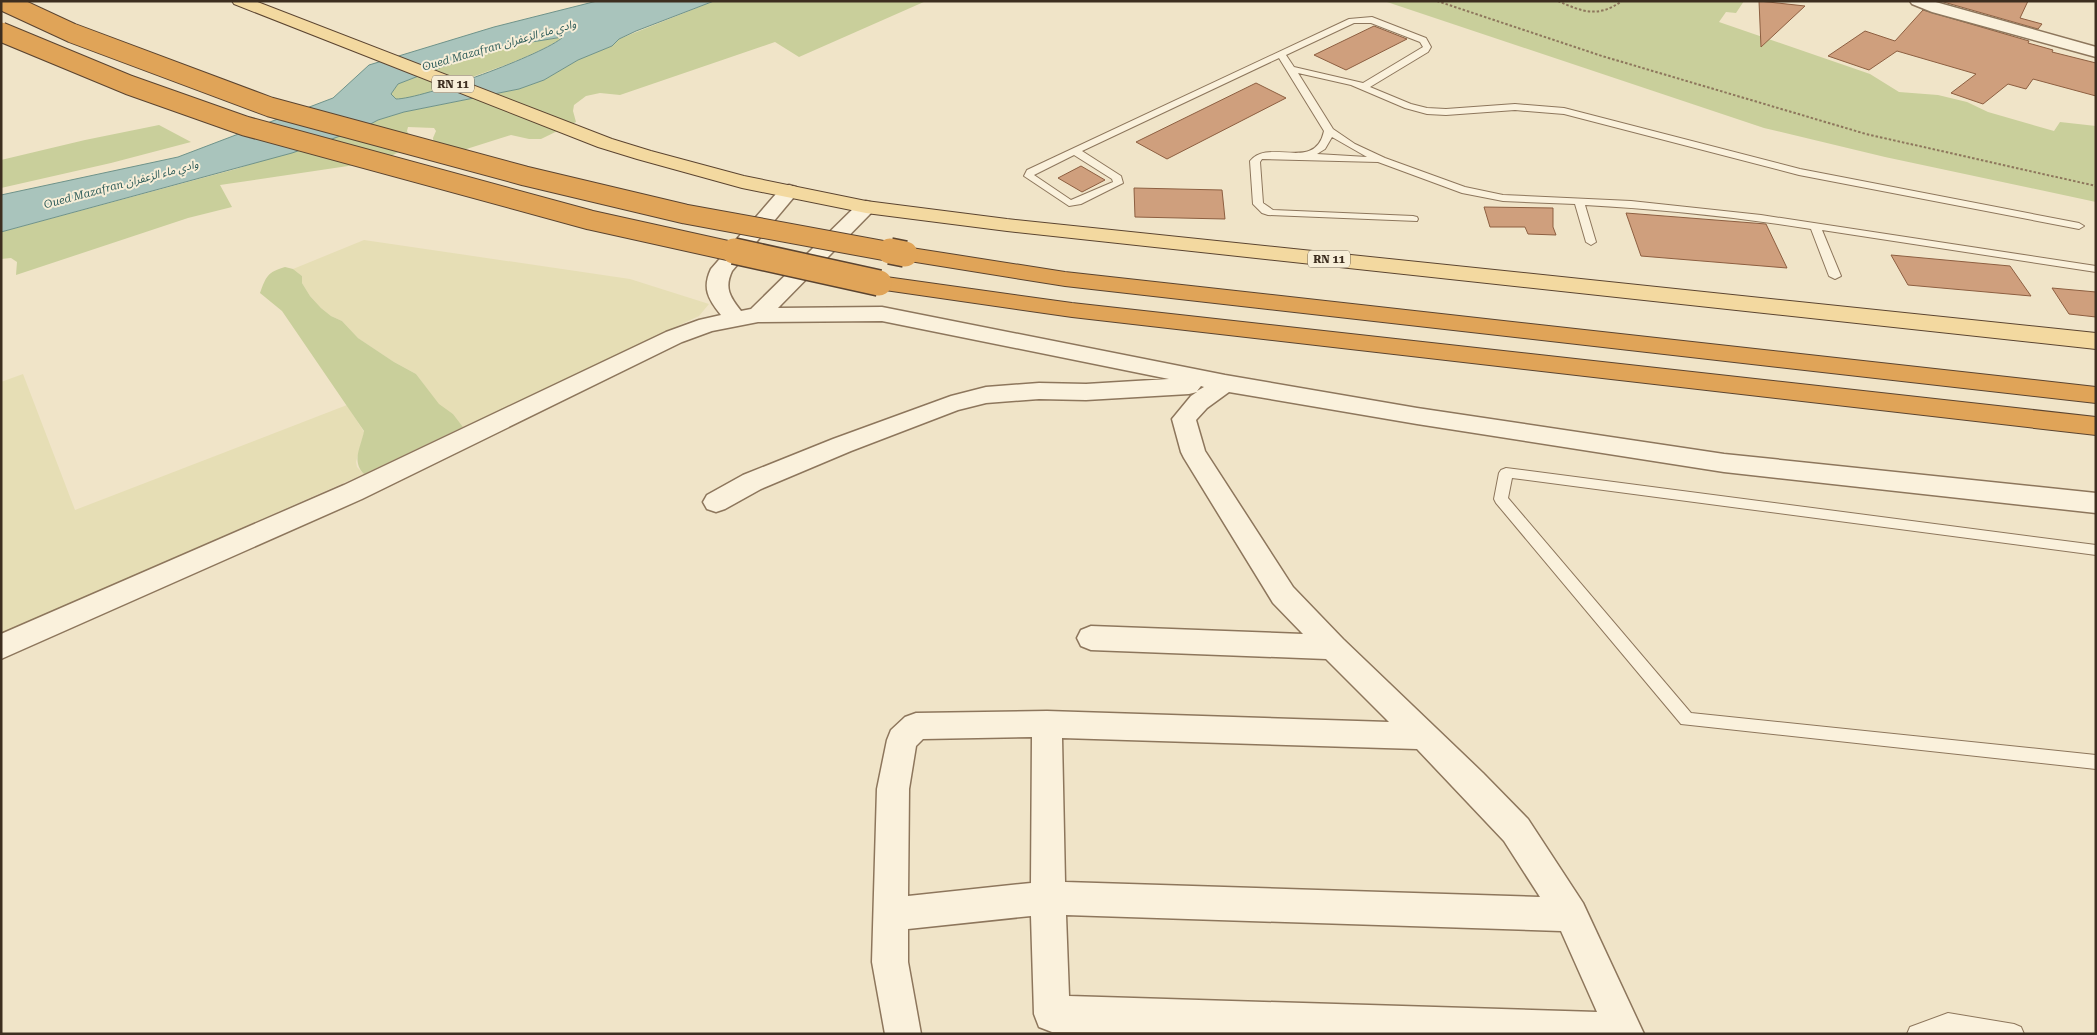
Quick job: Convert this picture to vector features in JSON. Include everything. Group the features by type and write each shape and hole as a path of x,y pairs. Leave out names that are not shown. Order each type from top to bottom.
{"highway":[{"path":"3,1 72,33 270,107 525,176 685,214 905,254 1065,279 1307,308 2096,395"},
{"path":"1,32 128,86 245,126 590,220 879,283 1072,310 2096,426"}],"main road":[{"name":"RN 11","path":"240,1 334,39 613,145 703,172 866,207 1007,225 2096,341"}],"street":[{"path":"1918,1 1938,9 2096,52"},
{"path":"747,317 717,294 715,281 722,270 789,191"},
{"path":"747,317 866,207"},
{"path":"1,647 353,492 674,337 707,325 747,317 882,314 1225,384 1417,416 1724,463 2096,503"},
{"path":"716,502 752,482 842,444 951,404 986,395 1039,391 1086,392 1225,384"},
{"path":"1048,724 1048,898 1052,1014 1626,1032 1571,915 1516,830 1472,783 1333,647 1283,595 1192,452 1184,419 1199,402 1225,384"},
{"path":"1091,638 1333,647"},
{"path":"903,1034 890,962 893,789 902,740 916,726 1048,724 1423,736"},
{"path":"891,914 1048,898 1571,915"}],"lane":[{"path":"1075,151 1117,178 1118,183 1077,202 1069,203 1029,176 1031,172 1075,151 1281,54 1356,19 1372,20 1424,40 1427,47 1426,50 1363,87"},
{"path":"1281,54 1329,131 1352,146 1382,160 1462,190 1517,199 1698,210 2096,269"},
{"path":"1290,69 1334,78 1363,87 1408,106 1427,111 1446,112 1515,107 1564,111 1799,172 2079,226"},
{"path":"1305,156 1314,152 1325,142 1329,131"},
{"path":"1382,160 1268,155 1257,159 1257,200 1261,208 1272,212 1413,219"},
{"path":"1579,202 1591,242"},
{"path":"1815,226 1835,276"},
{"path":"2096,550 1506,473 1501,499 1687,720 2096,762"},
{"path":"1916,1034 1948,1023 2014,1034"}],"path":[{"path":"1437,1 1602,56 1866,134 2096,186"},
{"path":"1558,1 1584,12 1594,13 1612,9 1622,1"}],"shaded area":[{"path":"364,240 630,279 709,304 699,316 463,427 453,414 439,405 416,374 358,338 342,321 331,316 321,308 302,283 302,276 293,269"},
{"path":"23,374 75,510 347,405 364,432 356,462 357,467 364,474 1,634 1,382"}],"green space":[{"path":"714,1 926,1 799,57 775,42 620,95 600,93 586,96 574,105 573,111 576,122 541,139 529,139 511,135 457,152 434,145 433,138 436,131 434,128 408,127 409,135 405,149 387,158 348,166 220,185 232,207 188,218 16,275 17,262 11,258 1,259 1,232 236,169 363,128 378,120 404,112 519,89 544,80 578,60 612,46 619,39"},
{"path":"1384,1 1744,1 1736,13 1726,12 1719,22 1870,74 1899,92 1938,95 1967,102 1988,112 2054,131 2060,122 2096,126 2096,202 1885,157 1764,128"},
{"path":"564,37 516,61 432,92 396,99 391,94 398,84 447,65 519,44"},
{"path":"159,125 191,142 111,163 1,188 1,160"},
{"path":"285,267 293,269 302,276 302,283 321,308 331,316 342,321 358,338 416,374 439,404 453,414 463,427 364,474 360,469 357,459 364,431 282,311 260,293 268,276 274,271"}],"water":[{"name":"Oued Mazafran وادي ماء الزعفران","path":"597,1 714,1 636,31 619,39 612,46 578,60 544,80 519,89 404,112 292,153 1,232 1,195 178,157 333,98 369,65 494,27","holes":["563,37 552,45 509,64 431,92 396,99 391,94 398,84 447,65 519,44"]}],"building":[{"path":"1759,1 1805,6 1761,47"},
{"path":"1940,1 2028,1 2020,18 2042,24 2038,29"},
{"path":"1923,10 2029,41 2028,43 2053,50 2052,52 2096,63 2096,96 2033,79 2026,89 2008,84 1983,104 1951,93 1976,74 1897,51 1869,70 1828,56 1865,31 1895,41"},
{"path":"1374,26 1407,39 1346,70 1314,55"},
{"path":"1256,83 1286,98 1167,159 1136,142"},
{"path":"1081,166 1105,180 1082,192 1058,178"},
{"path":"1134,188 1222,190 1225,219 1135,217"},
{"path":"1484,207 1553,208 1553,227 1556,235 1528,234 1525,227 1490,227"},
{"path":"1626,213 1766,224 1787,268 1641,256"},
{"path":"1891,255 2010,266 2031,296 1908,285"},
{"path":"2052,288 2096,292 2096,317 2069,314"}]}
